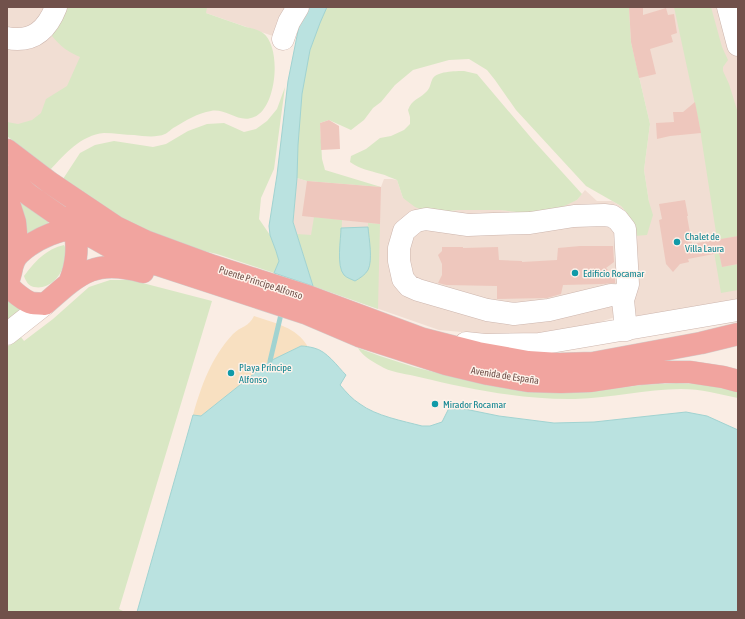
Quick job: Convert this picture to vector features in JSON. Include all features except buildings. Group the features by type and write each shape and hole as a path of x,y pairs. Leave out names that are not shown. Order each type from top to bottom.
{"highway":[{"path":"7,150 49,182 116,227 159,247 208,279"},
{"path":"7,176 29,195 75,227 119,252 306,310"},
{"path":"49,182 52,193 72,216 75,227 77,257 70,281"},
{"path":"7,197 15,222 14,258 8,287 31,303 45,304 70,281 92,270 112,266 208,279"},
{"path":"14,258 31,244 46,235 85,225 96,227 130,245 159,247"},
{"name":"Avenida de España","path":"306,310 348,331 403,351 446,364 488,374 528,380 561,382 590,381 637,374 690,372 738,381"},
{"name":"Avenida de España","path":"306,310 478,353 528,362 559,364 593,363 701,343 738,334"}],"street":[{"path":"7,38 22,39 32,37 46,26 56,7"},
{"path":"283,39 289,22 298,7"},
{"path":"728,7 738,45"},
{"path":"623,300 620,296 611,295 549,310 514,314 487,310 409,286 404,279 399,261 401,238 404,231 409,226 416,221 426,219 468,225 530,223 574,216 612,216 618,220 625,229 628,284 623,300 626,330"},
{"path":"7,334 45,304"},
{"name":"Avenida de España","path":"423,339 485,345 539,344 738,310"}],"shaded area":[{"path":"7,7 127,7 109,72 7,136"},
{"path":"206,7 305,7 302,11 293,43 206,13"},
{"path":"629,7 738,7 738,310 626,330 624,314 597,323 536,335 484,334 439,330 313,286 293,222 297,178 307,181 381,187 384,179 397,180 403,198 447,212 459,210 500,210 532,214 577,200 585,190 597,201 612,201 621,206 627,213 649,202 644,170 650,124 631,42"}],"green space":[{"path":"64,7 207,7 206,13 259,31 269,40 275,63 272,90 268,102 262,111 254,117 248,119 243,119 222,112 211,111 192,118 158,136 104,133 88,137 74,146 50,170 7,136 7,122 18,124 32,120 41,113 46,99 67,86 80,57 64,48 52,36"},
{"path":"327,7 629,7 631,42 650,124 644,170 649,202 653,215 647,235 634,236 631,232 627,213 621,206 586,186 516,110 487,70 469,59 449,60 413,70 395,85 381,102 373,108 364,120 351,130 329,120 320,123 322,159 325,170 381,187 307,181 297,178 303,81 317,28"},
{"path":"674,7 711,7 722,47 728,60 723,67 723,71 729,84 738,113 738,236 717,240 722,267 738,264 738,290 721,293 712,240 717,239 699,123"},
{"path":"464,71 477,74 533,140 582,194 577,200 558,209 532,214 500,210 459,210 430,213 415,207 403,198 397,180 354,165 350,162 351,156 366,149 380,138 391,136 404,130 410,124 408,110 410,106 428,90 434,77 446,72"},
{"path":"285,87 274,169 261,198 259,219 270,235 279,261 274,273 217,254 182,246 100,208 63,179 80,153 95,145 114,141 153,147 166,144 188,131 207,124 224,123 244,132 256,129 267,121 277,109"},
{"path":"20,201 48,222 48,225 28,236"},
{"path":"314,217 342,220 340,265 369,266 368,223 380,224 378,309 313,286 297,234 311,235"},
{"path":"64,245 66,249 64,265 59,276 52,283 43,287 34,287 29,285 24,276 32,266 46,253"},
{"path":"110,280 131,280 212,301 119,609 125,612 7,612 7,347 21,337 24,341 53,319 89,287"},
{"path":"15,301 21,311 7,323 7,302"},
{"path":"358,348 414,367 470,381 595,391 642,385 676,383 703,384 738,392 738,398 688,389 655,390 575,399 516,396 457,386 392,371 370,360"}],"sand":[{"name":"Playa Príncipe Alfonso","path":"254,316 291,330 303,340 308,347 301,346 270,361 201,416 193,415 208,372 219,352 233,334 250,322"}],"water":[{"path":"304,7 327,7 310,50 302,94 293,222 313,286 274,273 279,261 270,235 269,226 277,175 288,81"},
{"path":"368,227 370,249 369,266 368,270 361,278 355,281 344,275 340,265 341,228"},
{"path":"301,346 319,350 332,359 346,375 340,385 352,398 366,408 382,415 422,426 430,426 442,422 450,406 499,416 554,423 594,422 686,412 707,416 738,430 738,612 137,612 193,415 201,416 270,361"}],"waterway":[{"path":"270,361 282,310"}],"place":[{"name":"Chalet de Villa Laura","path":"677,242"},
{"name":"Edificio Rocamar","path":"575,273"},
{"name":"Playa Príncipe Alfonso","path":"231,373"},
{"name":"Mirador Rocamar","path":"435,404"}]}
